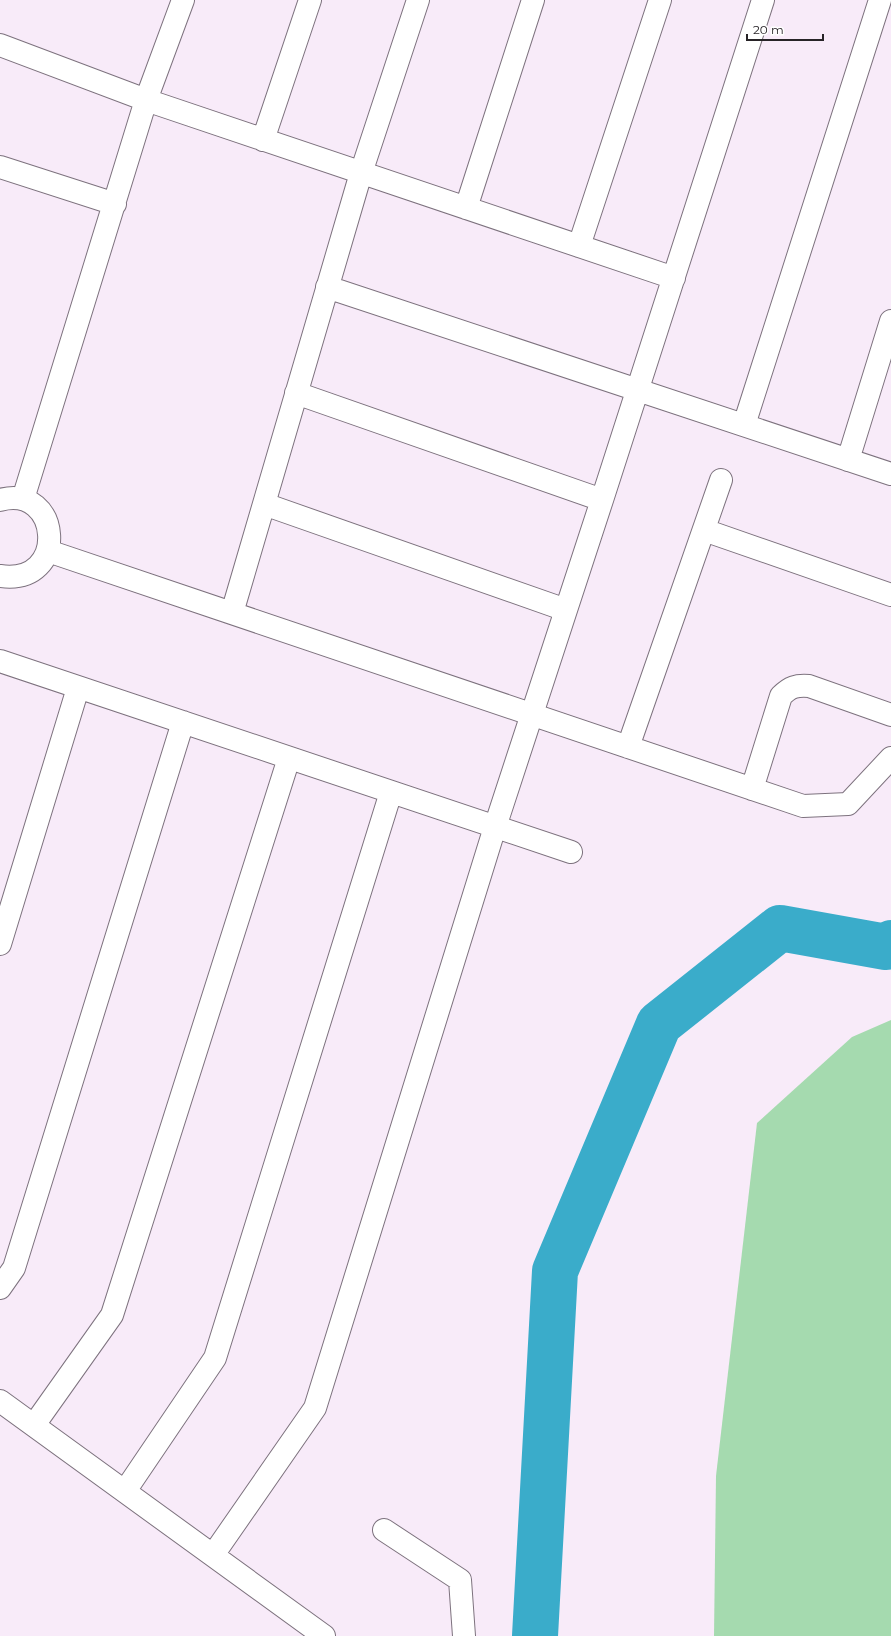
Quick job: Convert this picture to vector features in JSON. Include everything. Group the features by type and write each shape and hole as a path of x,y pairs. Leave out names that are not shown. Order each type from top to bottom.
{"street":[{"path":"23,499 146,100 184,0"},
{"path":"263,140 310,0"},
{"path":"232,613 361,173 418,0"},
{"path":"466,208 533,0"},
{"path":"579,246 660,0"},
{"path":"213,1555 315,1408 495,827 763,0"},
{"path":"744,425 880,0"},
{"path":"0,45 146,100 674,278"},
{"path":"0,167 114,204"},
{"path":"327,288 638,389 891,474"},
{"path":"848,460 891,321"},
{"path":"296,393 602,500"},
{"path":"628,747 722,480"},
{"path":"0,500 8,498 23,499 37,507 46,520 50,535 48,551 40,564 27,574 12,578 0,576"},
{"path":"264,504 566,610"},
{"path":"704,530 891,595"},
{"path":"48,551 803,806 848,804 891,758"},
{"path":"0,661 571,852"},
{"path":"752,789 781,696 790,688 799,685 809,686 891,715"},
{"path":"0,944 78,688"},
{"path":"0,1288 14,1268 183,722"},
{"path":"34,1425 112,1315 288,758"},
{"path":"125,1492 215,1358 391,792"},
{"path":"0,1401 324,1636"},
{"path":"384,1530 460,1580 464,1636"}],"green space":[{"path":"891,1020 891,1636 714,1636 716,1476 757,1123 852,1037"}],"waterway":[{"path":"535,1636 555,1271 659,1024 780,928 886,947 891,943"}]}
